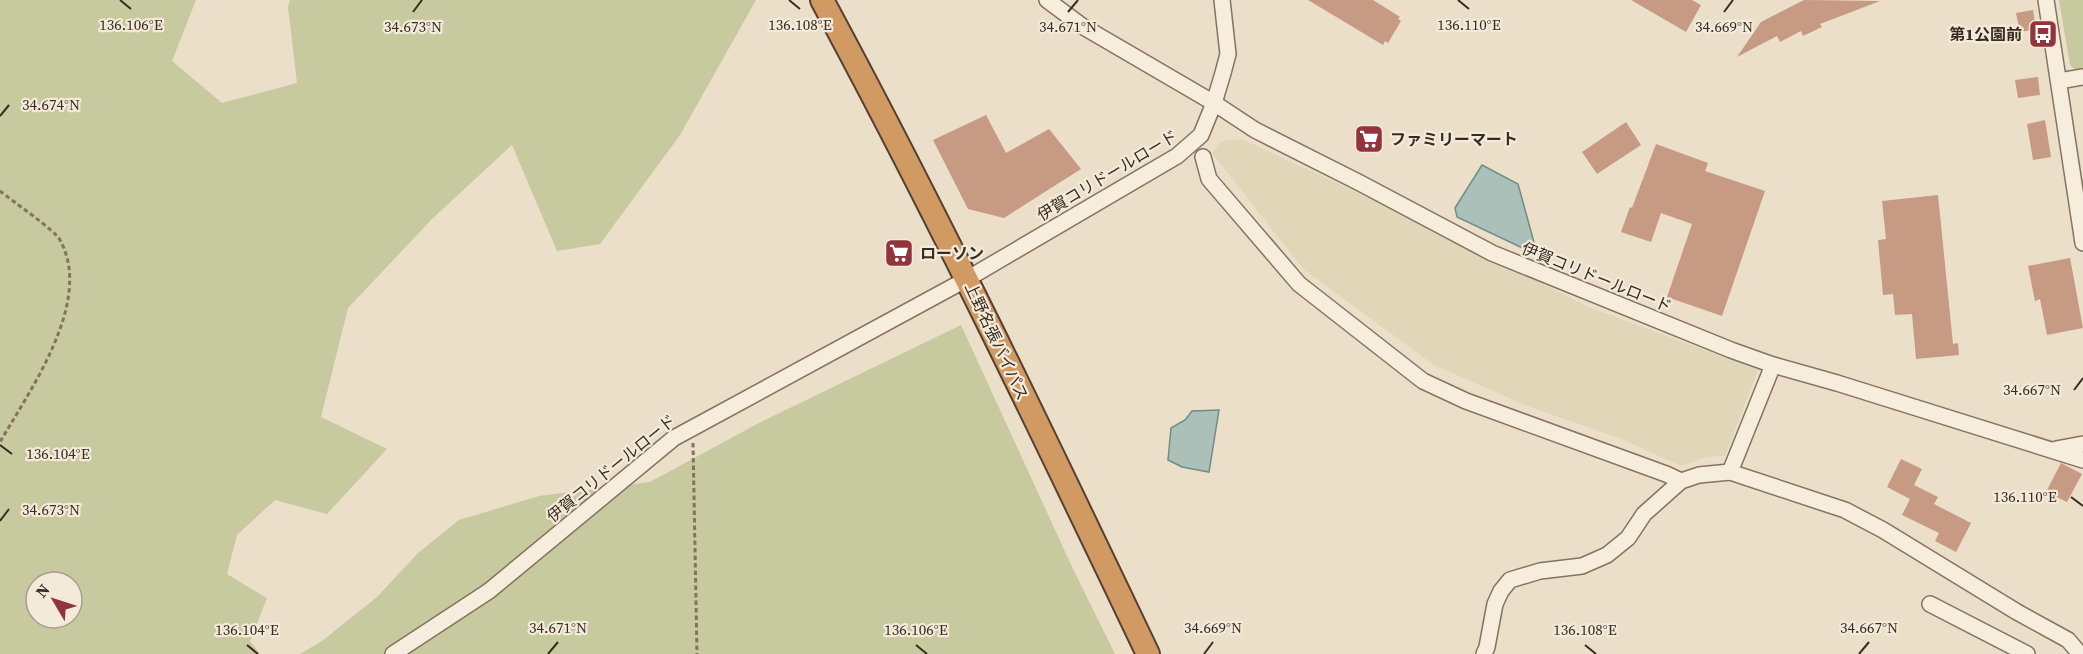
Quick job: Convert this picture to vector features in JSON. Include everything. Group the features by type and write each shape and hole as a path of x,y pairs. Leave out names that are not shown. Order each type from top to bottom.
{"highway":[{"name":"上野名張バイパス","path":"822,0 896,137 967,279 1148,654"}],"street":[{"path":"1047,0 1082,26 1214,103 1228,54 1222,0"},
{"path":"2046,0 2083,243"},
{"path":"2059,81 2083,77"},
{"name":"伊賀コリドールロード","path":"393,654 489,591 674,438 967,279 1177,156 1201,135 1214,103 1255,130 1492,253 1773,365 2083,460"},
{"path":"1203,157 1209,179 1299,284 1423,381 1466,401 1681,481"},
{"path":"1730,472 1773,365"},
{"path":"2050,450 2083,444"},
{"path":"1484,654 1495,604 1501,591 1510,580 1540,571 1582,566 1607,555 1628,538 1644,514 1681,481 1699,475 1730,472 1845,510 1883,530 2017,612 2063,637 2080,654"},
{"path":"1930,604 2027,654"}],"path":[{"path":"0,191 60,238 70,278 67,307 57,338 0,442"},
{"path":"692,427 696,654"}],"shaded area":[{"path":"1242,139 1401,213 1589,307 1758,370 1725,456 1707,457 1681,466 1619,438 1527,406 1434,365 1303,269 1212,153 1222,141"}],"green space":[{"path":"0,0 196,0 172,61 222,103 297,83 288,7 290,0 756,0 680,135 600,244 557,251 512,145 432,219 348,308 321,417 387,449 327,514 275,500 237,535 227,574 267,598 250,641 260,654 0,654"},
{"path":"2059,0 2083,0 2083,70 2076,71 2070,65"},
{"path":"961,325 1073,569 1115,654 300,654 322,641 377,597 418,553 459,520 539,496 650,482 757,424"}],"water":[{"path":"1482,165 1518,184 1535,246 1529,251 1457,217 1455,208"},
{"path":"1219,410 1209,472 1182,467 1168,460 1171,428 1185,420 1192,411"}],"building":[{"path":"1308,0 1373,0 1400,17 1398,19 1401,21 1388,43 1385,41 1383,45"},
{"path":"1631,0 1692,0 1701,5 1686,32"},
{"path":"1804,0 1880,1 1820,24 1822,27 1803,36 1801,31 1780,42 1777,36 1737,57 1761,22"},
{"path":"2033,10 2036,29 2020,32 2016,13"},
{"path":"2038,77 2040,95 2018,98 2015,80"},
{"path":"986,115 1006,153 1049,129 1081,169 1004,218 968,209 933,140"},
{"path":"2045,120 2051,157 2033,160 2027,124"},
{"path":"1626,122 1641,145 1597,174 1582,152"},
{"path":"1656,144 1708,163 1705,171 1765,191 1722,316 1667,297 1692,224 1661,213 1651,242 1621,232"},
{"path":"1938,195 1953,344 1958,343 1959,355 1916,359 1912,314 1895,315 1893,294 1883,295 1878,240 1886,239 1882,201"},
{"path":"2070,258 2083,328 2047,335 2040,299 2035,301 2028,266"},
{"path":"1901,459 1922,469 1914,485 1938,497 1934,504 1971,523 1956,552 1935,541 1939,533 1902,515 1910,499 1887,487"},
{"path":"2061,463 2082,474 2067,502 2046,492"}],"place":[{"name":"第1公園前","path":"2043,34"},
{"name":"ファミリーマート","path":"1369,139"},
{"name":"ローソン","path":"899,253"}]}
